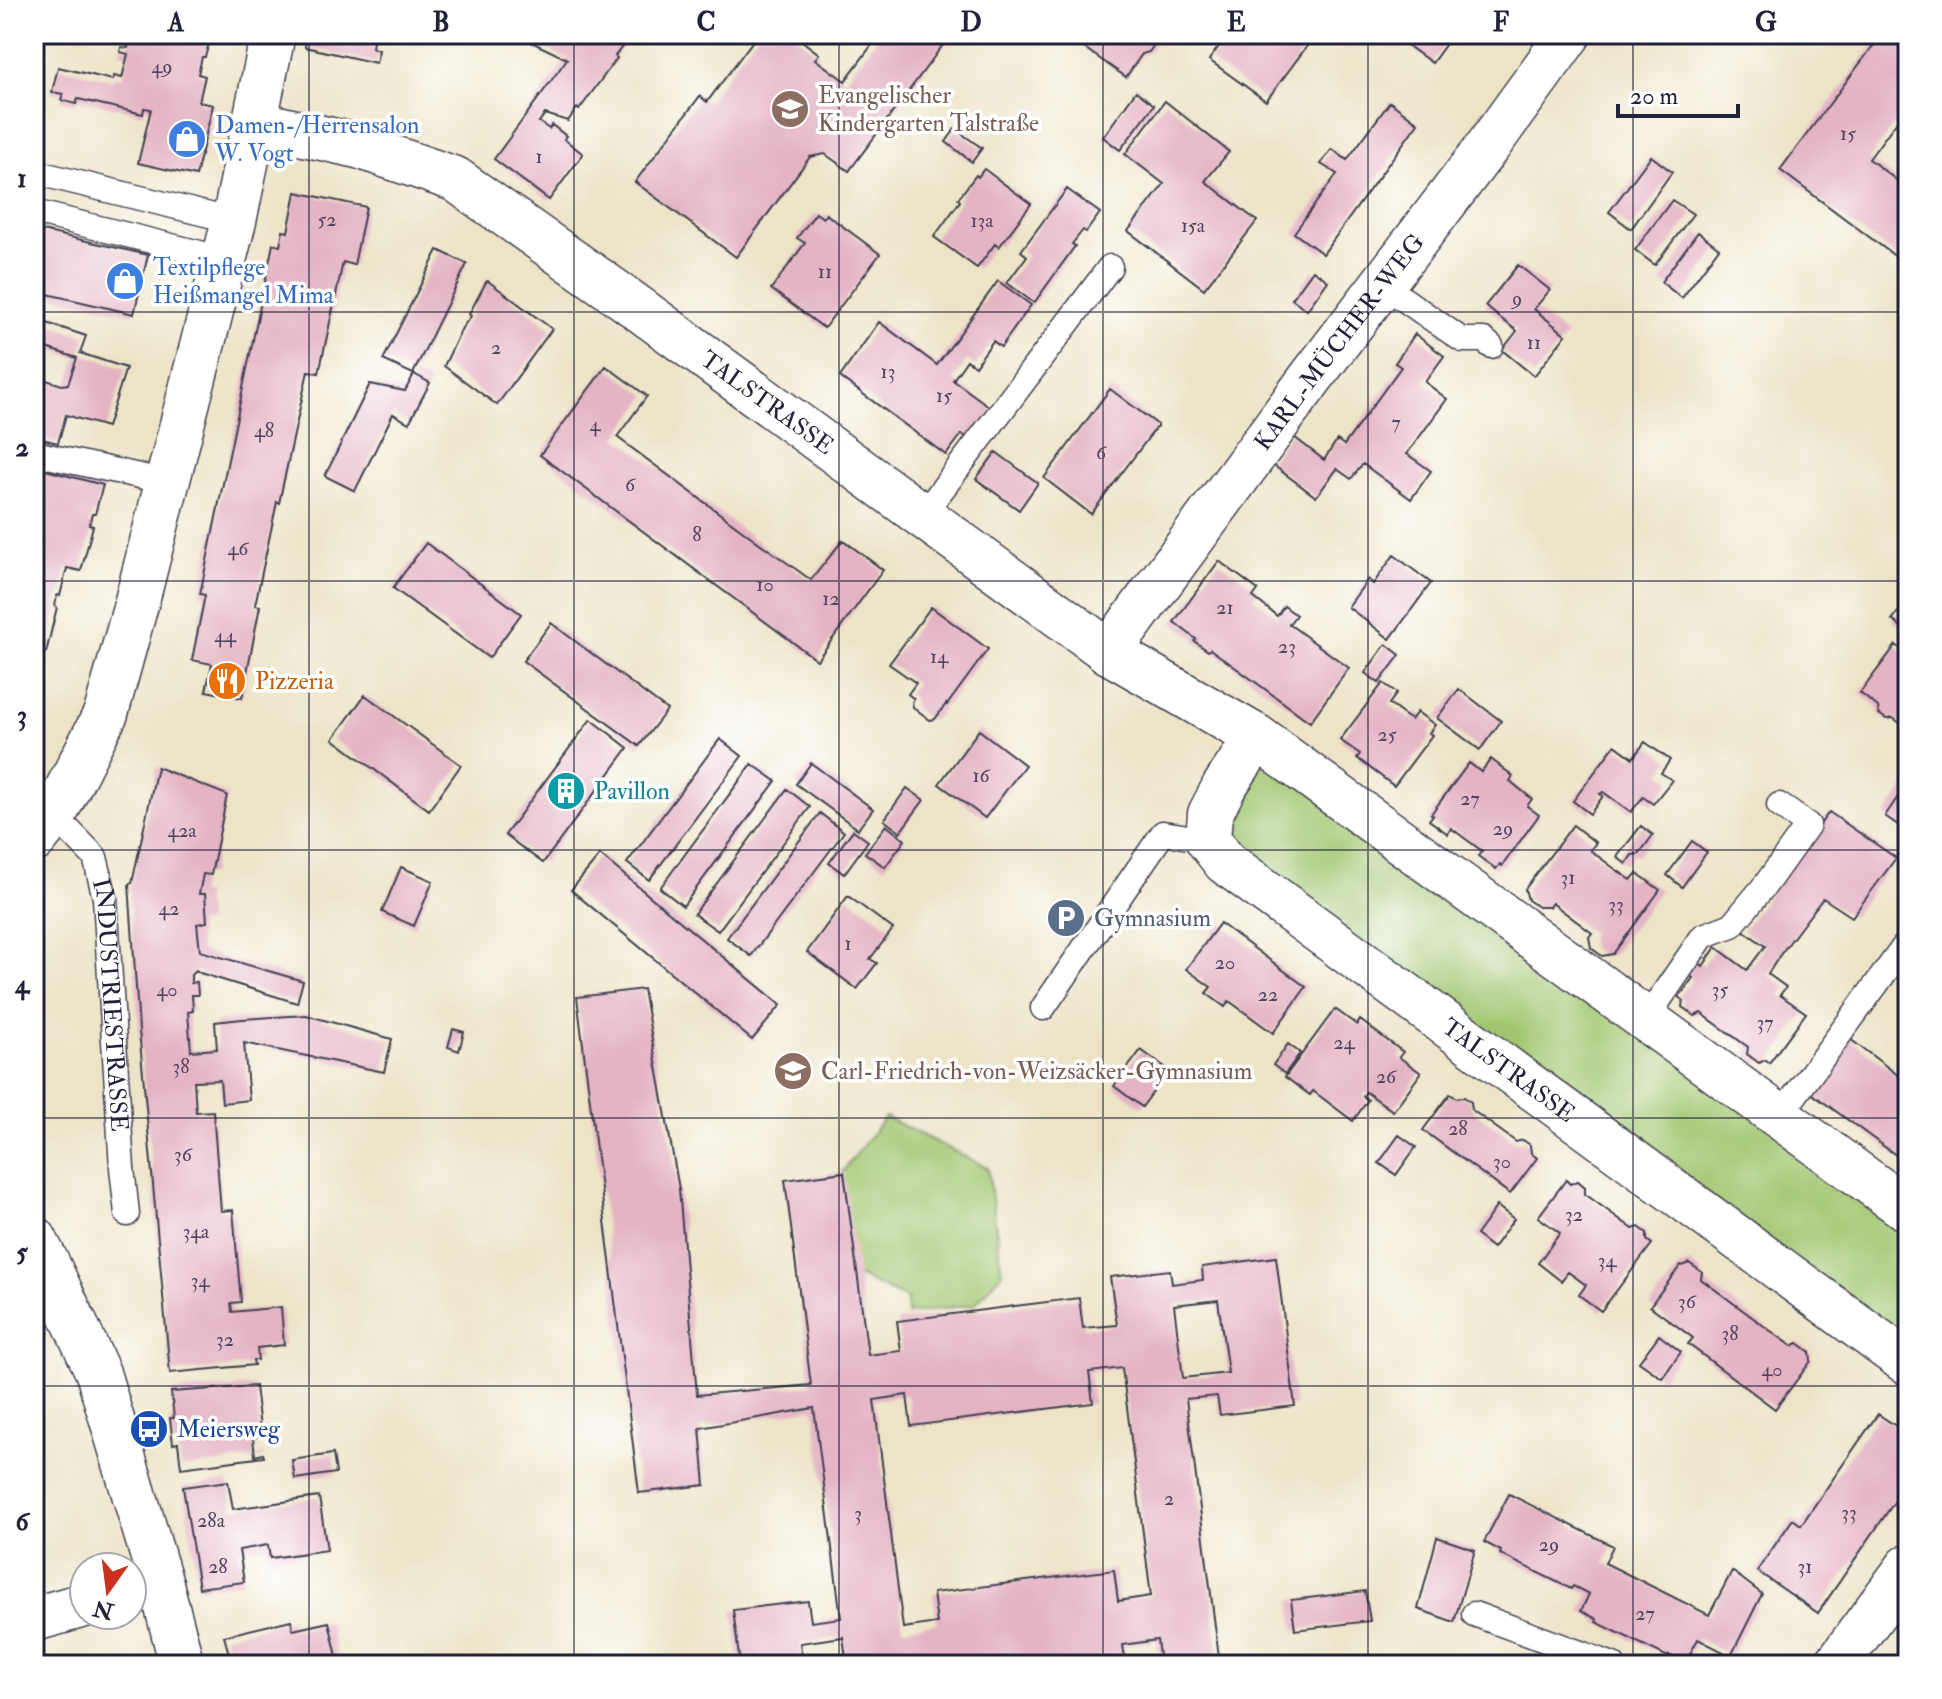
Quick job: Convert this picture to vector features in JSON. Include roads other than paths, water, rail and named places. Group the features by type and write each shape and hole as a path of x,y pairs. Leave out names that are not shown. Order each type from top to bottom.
{"street":[{"name":"INDUSTRIESTRASSE","path":"44,827 106,713 229,240 273,34"},
{"name":"KARL-MÜCHER-WEG","path":"1109,652 1569,34"},
{"name":"TALSTRASSE","path":"255,123 358,146 455,179 627,300 1109,652 1257,737 1908,1210"},
{"path":"1208,840 1210,814 1257,737"},
{"name":"TALSTRASSE","path":"1208,840 1225,862 1908,1363"},
{"path":"34,1238 98,1373 138,1551"},
{"path":"1836,1665 1908,1567"},
{"path":"148,1592 182,1665"},
{"path":"34,1619 68,1609"}],"lane":[{"path":"34,172 229,240"},
{"path":"34,212 229,240"},
{"path":"922,516 1110,267"},
{"path":"1382,284 1462,340 1484,340 1491,346"},
{"path":"34,453 167,482"},
{"path":"1646,1019 1703,936 1732,925 1808,825 1779,805"},
{"name":"INDUSTRIESTRASSE","path":"44,827 95,857 105,898 127,1214"},
{"path":"1043,1008 1163,833 1208,840"},
{"path":"1780,1116 1908,941"},
{"path":"1474,1614 1613,1665"}],"place":[{"name":"Evangelischer Kindergarten Talstraße","path":"790,109"},
{"name":"Damen-/Herrensalon W. Vogt","path":"187,139"},
{"name":"Textilpflege Heißmangel Mima","path":"125,281"},
{"name":"Pizzeria","path":"227,681"},
{"name":"Pavillon","path":"566,791"},
{"name":"Gymnasium","path":"1066,918"},
{"name":"Carl-Friedrich-von-Weizsäcker-Gymnasium","path":"793,1071"},
{"name":"Meiersweg","path":"149,1429"}]}
